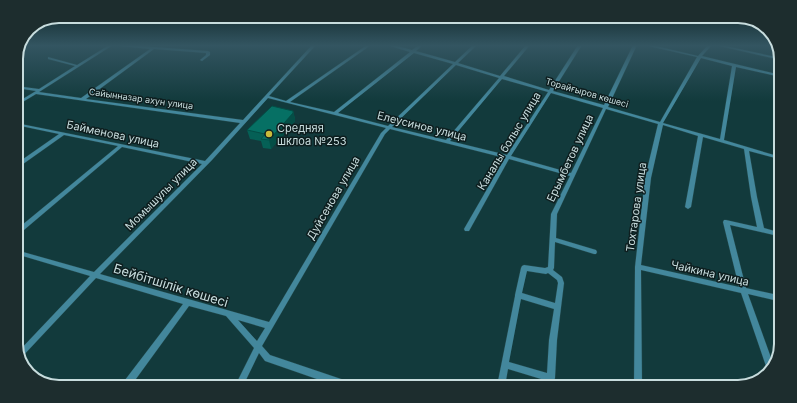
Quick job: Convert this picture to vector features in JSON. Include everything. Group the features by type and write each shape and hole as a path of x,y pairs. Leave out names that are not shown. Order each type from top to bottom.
{"street":[{"path":"70,64 78,66"},
{"path":"23,101 81,64"},
{"path":"83,99 131,64"},
{"name":"Момышулы улица","path":"24,351 96,274 206,163 297,64"},
{"path":"287,102 342,64"},
{"path":"335,114 397,64"},
{"name":"Дуйсенова улица","path":"242,380 258,348 388,128 455,64"},
{"name":"Торайғыров көшесі","path":"459,64 774,156"},
{"path":"447,142 512,64"},
{"name":"Каналы болыс улица","path":"468,228 508,157 568,64"},
{"name":"Ерымбетов улица","path":"552,239 554,214 604,106 625,64"},
{"name":"Тохтарова улица","path":"638,380 638,267 648,178 661,123 695,64"},
{"path":"729,64 774,75"},
{"path":"722,141 734,65"},
{"name":"Сайынназар ахун улица","path":"23,88 83,99 244,122"},
{"name":"Елеусинов улица","path":"266,97 508,157 572,175"},
{"name":"Байменова улица","path":"23,125 206,163"},
{"path":"23,162 63,134"},
{"path":"688,207 701,135"},
{"path":"23,227 121,146"},
{"path":"746,148 761,230"},
{"path":"769,363 743,290 726,222 774,233"},
{"path":"549,270 551,268 552,239 594,252"},
{"name":"Бейбітшілік көшесі","path":"23,254 96,274 228,314 268,358 332,380"},
{"name":"Чайкина улица","path":"638,267 774,297"},
{"path":"502,380 505,364 518,295 524,268 549,270 560,278 551,378 505,364"},
{"path":"518,295 558,307"},
{"path":"130,380 188,302"},
{"path":"228,314 271,326"}],"building":[{"path":"272,106 293,111 293,113 269,140 261,139 265,134 247,130"}],"place":[{"name":"Средняя шклоа №253","path":"269,134"}]}
